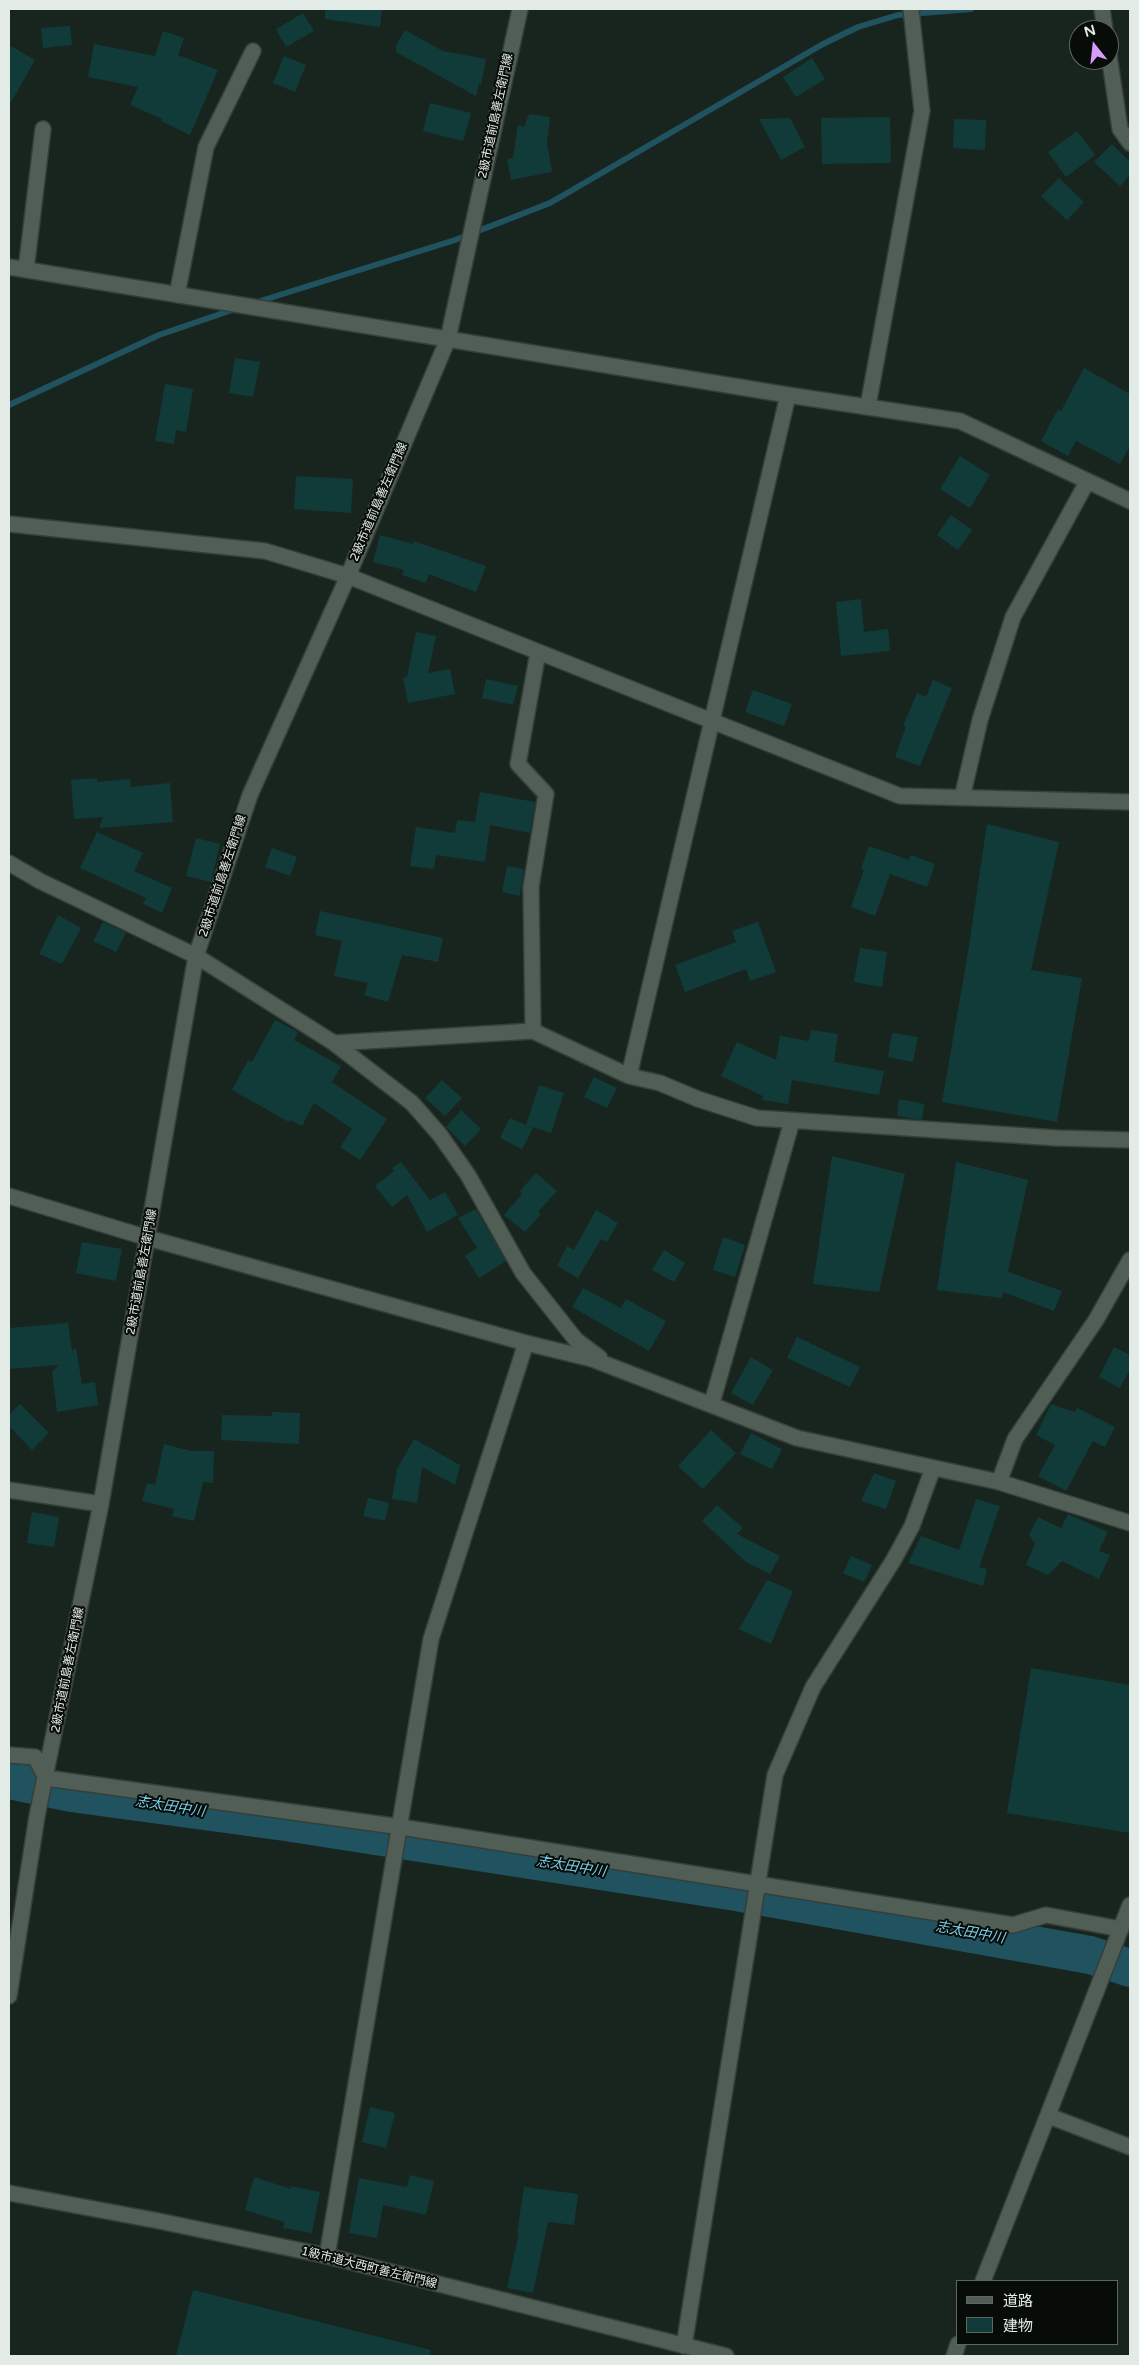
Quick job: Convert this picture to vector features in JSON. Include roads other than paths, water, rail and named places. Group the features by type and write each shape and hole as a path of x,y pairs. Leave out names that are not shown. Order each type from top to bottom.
{"street":[{"name":"2級市道前島善左衛門線","path":"9,1996 37,1816 102,1504 196,956 250,795 348,576 448,340 520,9"},
{"path":"868,406 922,112 911,9"},
{"path":"177,295 206,147 253,51"},
{"path":"1111,70 1120,129 1130,144"},
{"path":"26,270 43,129"},
{"path":"9,267 448,340 960,421 1130,501"},
{"path":"629,1076 788,395"},
{"path":"962,798 980,720 1013,617 1087,482"},
{"path":"9,524 265,551 348,576 900,796 1130,802"},
{"path":"533,1031 531,887 546,794 518,764 538,652"},
{"path":"9,862 40,882 196,956 334,1043 412,1103 440,1135 468,1175 523,1273 576,1340 609,1365"},
{"path":"334,1043 533,1031 629,1076 660,1083 698,1099 757,1118 1057,1138 1130,1140"},
{"path":"712,1404 792,1121"},
{"path":"9,1196 148,1238 526,1343 592,1359 797,1438 999,1482 1130,1523"},
{"path":"999,1482 1015,1438 1096,1320 1130,1260"},
{"path":"327,2256 431,1639 526,1343"},
{"path":"684,2346 775,1775 813,1688 893,1560 912,1526 933,1468"},
{"path":"9,1490 102,1504"},
{"path":"9,1755 35,1757 46,1778 400,1828 1013,1925 1046,1915 1121,1937"},
{"path":"983,2280 1121,1937 1130,1905"},
{"path":"1049,2116 1130,2147"},
{"name":"1級市道大西町善左衛門線","path":"9,2193 159,2221 327,2256 726,2356"}],"waterway":[{"path":"254,303 455,240 550,203 823,44 858,27 898,15 971,9"},
{"path":"9,405 159,335 235,309"},
{"name":"志太田中川","path":"9,1780 71,1793 285,1822 736,1892 1090,1955 1130,1968"}]}
